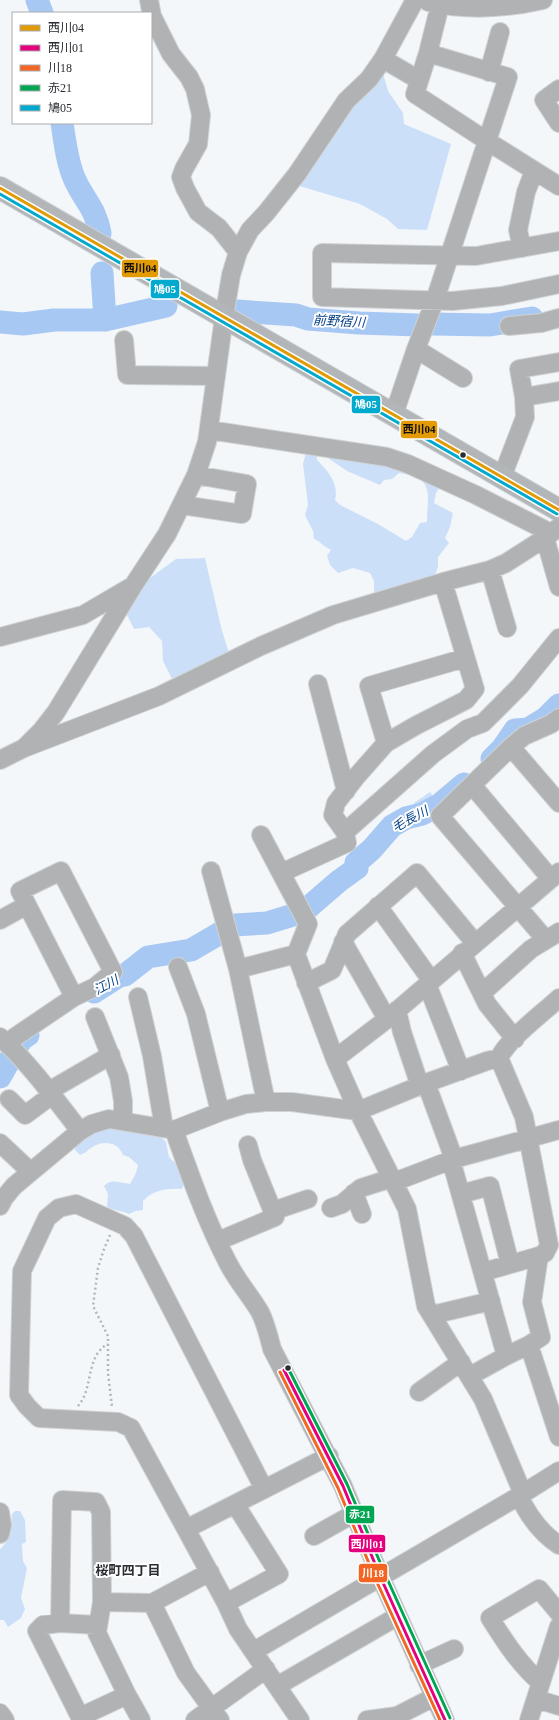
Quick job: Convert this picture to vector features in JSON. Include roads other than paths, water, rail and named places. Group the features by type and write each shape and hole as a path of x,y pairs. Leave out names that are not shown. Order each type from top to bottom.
{"main road":[{"path":"0,189 559,510"}],"street":[{"path":"149,0 151,12"},
{"path":"24,748 42,730 56,712 132,586 168,534 196,475 207,442 231,275 238,252 250,230 266,213 297,174 346,100 369,79 383,60 416,0 440,5 489,9 514,7 543,0"},
{"path":"440,5 428,53 415,94 559,186"},
{"path":"152,16 171,54 189,77 195,89 201,115 198,144 181,177 185,188 198,212 218,228 238,252"},
{"path":"489,72 500,32"},
{"path":"394,414 416,349 435,300 448,256 508,77 428,53"},
{"path":"383,60 419,80"},
{"path":"559,89 544,100 559,123"},
{"path":"522,248 518,230 526,192 534,171"},
{"path":"559,241 476,256 322,253 322,297 452,301 502,296 559,284"},
{"path":"509,326 541,323 559,318"},
{"path":"124,340 127,375 216,376"},
{"path":"416,349 463,378"},
{"path":"502,477 525,417 524,397 519,369 559,362"},
{"path":"524,397 559,391"},
{"path":"209,430 387,457 408,464 476,495 552,533"},
{"path":"182,505 242,514 247,484 196,475"},
{"path":"0,760 24,748 159,696 261,646 333,615 443,582 490,570 506,563 552,533"},
{"path":"552,533 559,587"},
{"path":"490,570 507,628"},
{"path":"281,873 347,843 345,832 333,815 336,803 356,777 386,743 415,726 466,700 475,689 443,582"},
{"path":"0,637 84,615 132,586"},
{"path":"345,832 433,754 467,729 483,723 520,686 559,638"},
{"path":"386,743 369,686 465,658"},
{"path":"318,684 346,791"},
{"path":"482,993 531,949 553,936 519,907 440,816 524,736 551,724 559,718"},
{"path":"511,747 559,803"},
{"path":"335,1059 392,1015 555,875 472,785"},
{"path":"261,835 308,924 296,954 335,1059 358,1111 407,1210 426,1306 483,1399 521,1495 523,1505 540,1528 559,1545"},
{"path":"74,997 20,891 60,871 113,972 95,987 74,997 15,1037 4,1041 29,1066 80,1131"},
{"path":"211,871 238,968 266,1102"},
{"path":"306,982 332,970 347,934 417,873 469,948 482,993 487,1004 515,1039"},
{"path":"0,920 27,905"},
{"path":"378,906 429,982 461,1071"},
{"path":"343,942 402,1032 453,1160 506,1356"},
{"path":"238,968 296,954"},
{"path":"178,967 196,1014 220,1112"},
{"path":"138,998 169,1129 195,1191 238,1282 260,1312 269,1334 272,1350 328,1456 355,1513 380,1576 445,1720"},
{"path":"0,1206 9,1192 31,1172 80,1131 92,1124 109,1119 123,1120 169,1129 246,1104 266,1102 292,1102 358,1111 423,1084 499,1058 502,1052 515,1039 559,998"},
{"path":"95,1017 119,1077 123,1101 123,1120"},
{"path":"9,1099 25,1115 51,1093 111,1055"},
{"path":"483,1272 539,1256 545,1253 549,1246 524,1117 499,1058"},
{"path":"331,1208 342,1204 361,1188 393,1180 453,1160 559,1130"},
{"path":"0,1143 31,1172"},
{"path":"218,1241 275,1217 252,1160 248,1145"},
{"path":"461,1194 490,1186 510,1264"},
{"path":"354,1193 362,1214"},
{"path":"273,1211 308,1199"},
{"path":"264,1489 134,1236 124,1226 117,1222 76,1204 59,1208 47,1218 22,1271 20,1395 27,1406 39,1418 118,1422 131,1428 210,1572 238,1629 300,1720"},
{"path":"419,1392 466,1369 506,1356 541,1338 532,1302 539,1256"},
{"path":"432,1316 491,1301"},
{"path":"529,1345 552,1391 559,1437"},
{"path":"186,1529 328,1456"},
{"path":"254,1651 521,1495 559,1471"},
{"path":"60,1623 62,1500 96,1502 101,1512 102,1602 97,1633 127,1695 141,1720"},
{"path":"226,1603 279,1574 235,1504"},
{"path":"0,1512 2,1525 0,1534"},
{"path":"314,1536 355,1513"},
{"path":"102,1602 152,1603 210,1572"},
{"path":"559,1612 539,1589 490,1618 507,1645 532,1676 539,1691 559,1706"},
{"path":"152,1603 186,1673 216,1714"},
{"path":"277,1686 398,1616"},
{"path":"98,1625 60,1623 43,1625 37,1631 80,1717 127,1695"},
{"path":"529,1720 559,1626"},
{"path":"420,1665 454,1649"},
{"path":"195,1720 216,1714 266,1668"},
{"path":"366,1720 397,1716 434,1697"}],"waterway":[{"name":"前野宿川","path":"37,0 42,12"},
{"name":"前野宿川","path":"62,124 72,173 78,187 96,217 100,233"},
{"name":"前野宿川","path":"102,273 105,320 166,306"},
{"name":"前野宿川","path":"237,311 296,315 308,319 359,323 418,325"},
{"name":"前野宿川","path":"432,324 490,325 532,318"},
{"path":"0,322 23,324 54,320 105,320"},
{"name":"毛長川","path":"492,759 502,749 515,730 528,729 546,718 559,705"},
{"name":"毛長川","path":"94,992 119,976 125,975 148,957 191,950 234,925 267,923 303,912 339,881 357,868 356,863 372,849 392,826 406,818 422,814 439,805 464,784"},
{"name":"江川","path":"0,1077 21,1040 28,1035"}],"district":[{"name":"桜町四丁目","path":"128,1570"}]}
